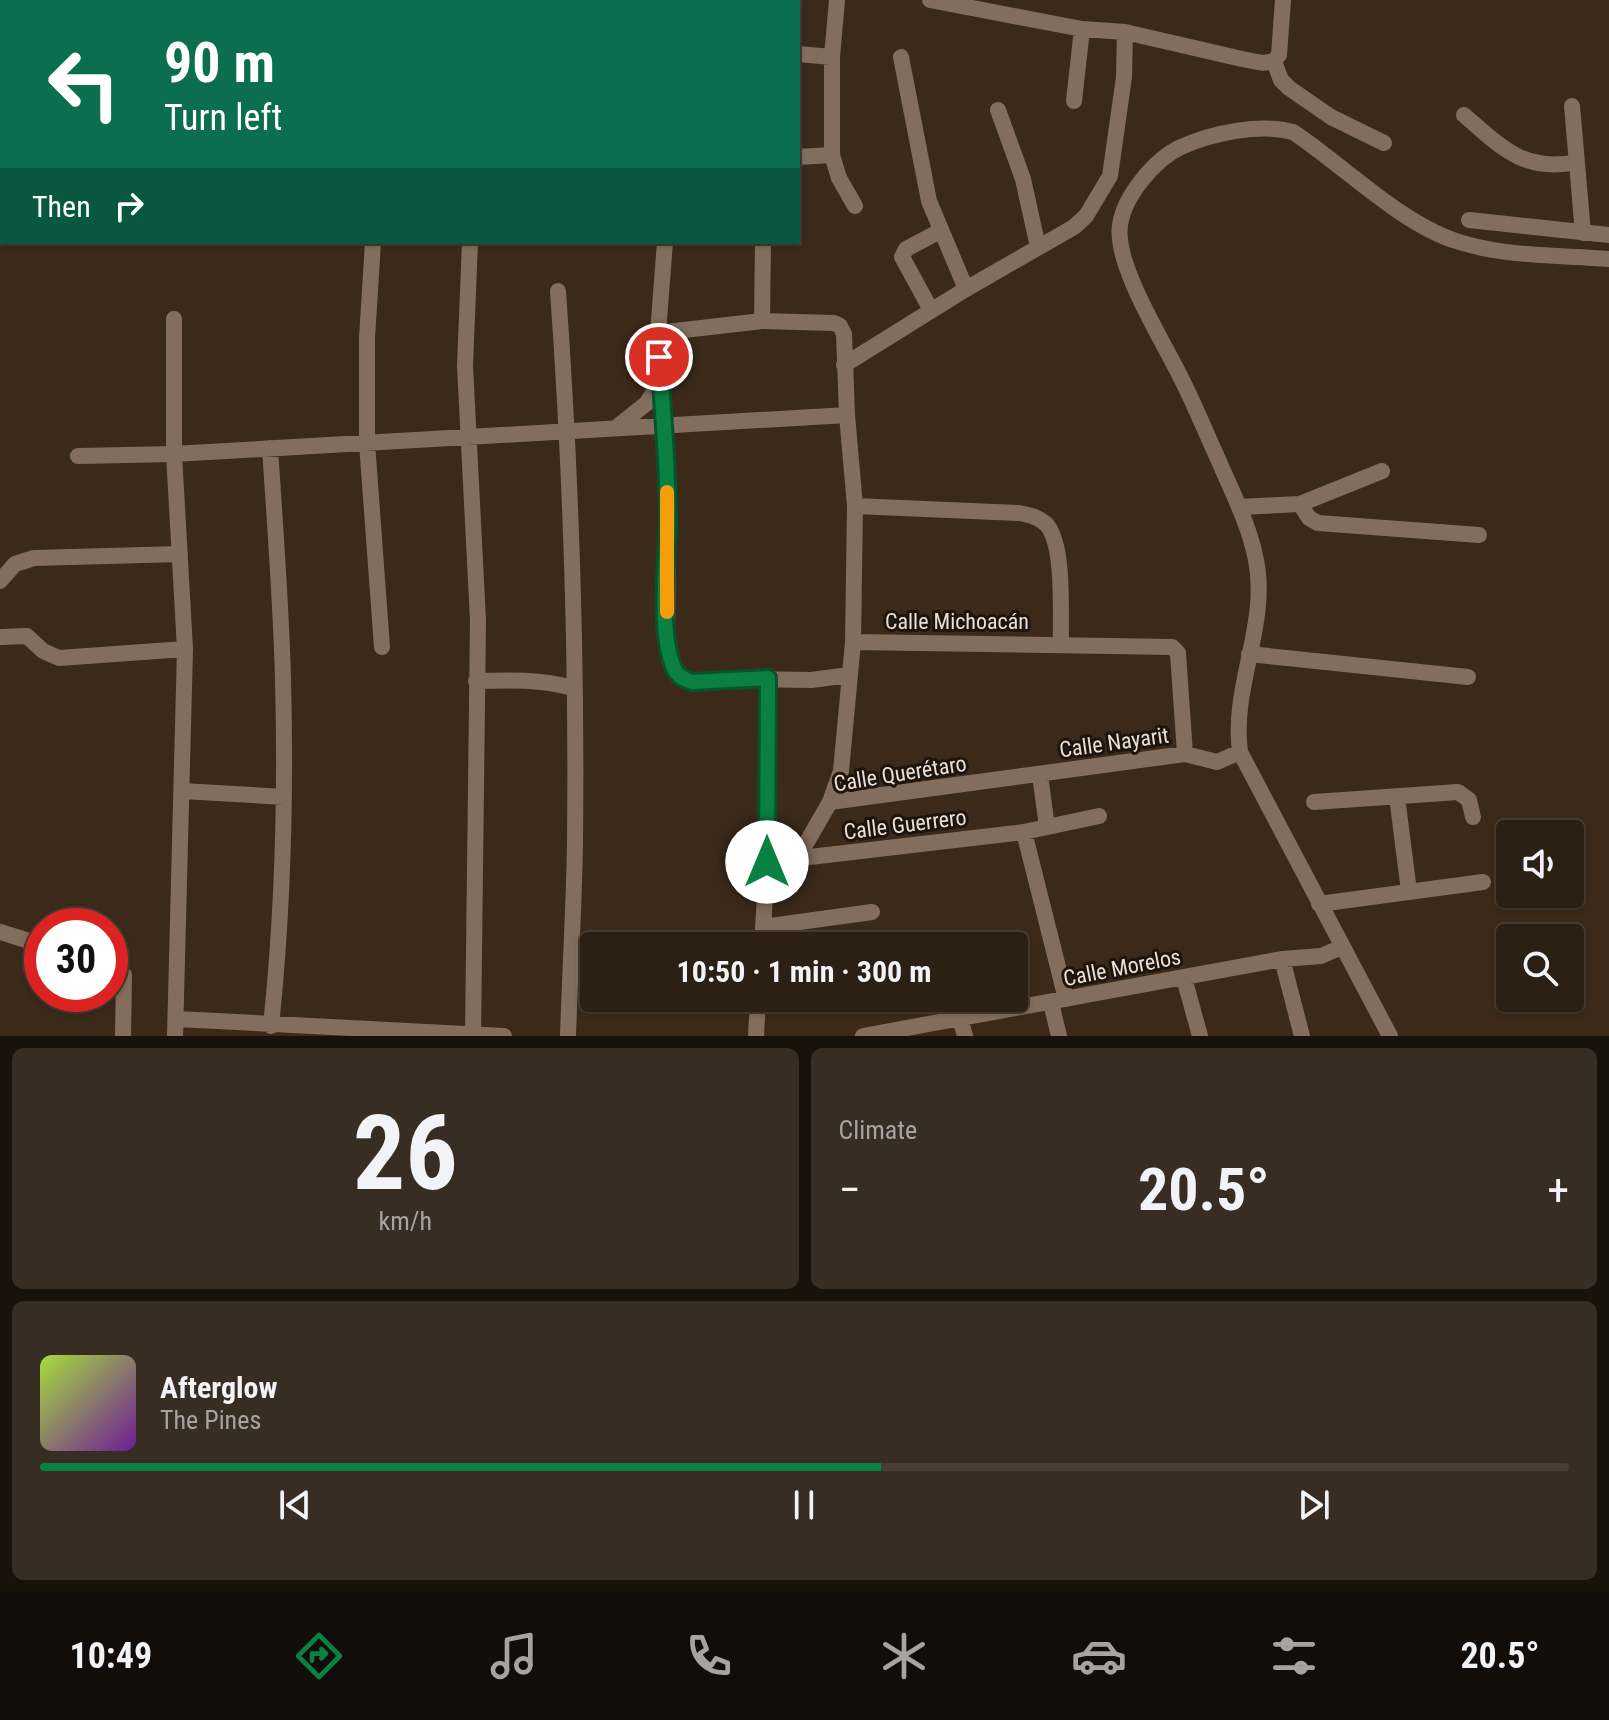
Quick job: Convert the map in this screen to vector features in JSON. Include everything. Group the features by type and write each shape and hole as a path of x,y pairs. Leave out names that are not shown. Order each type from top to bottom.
{"street":[{"path":"837,0 832,57 832,155 839,178 855,206"},
{"path":"930,0 998,6 1082,29 1125,32 1263,63 1274,61 1279,55 1283,0"},
{"path":"1074,101 1082,29"},
{"path":"1125,32 1125,182 1120,244 1148,315 1181,377 1239,507 1249,533 1259,578 1258,613 1237,728 1238,752 1339,948 1390,1036"},
{"path":"800,54 832,57"},
{"path":"901,57 929,201 966,289"},
{"path":"1274,61 1281,80 1289,88 1331,117 1384,143"},
{"path":"1572,106 1583,233"},
{"path":"998,110 1026,190 1038,247"},
{"path":"1464,115 1499,145 1523,159 1544,166 1577,162"},
{"path":"844,365 966,289 1074,227 1125,182 1170,152 1193,142 1255,128 1275,127 1293,132 1414,221 1455,241 1508,252 1609,259"},
{"path":"800,157 832,155"},
{"path":"1469,220 1609,235"},
{"path":"931,310 902,257 906,249 940,231"},
{"path":"373,244 367,338 367,443 382,647"},
{"path":"470,244 465,366 478,620 473,1036"},
{"path":"665,244 658,333 668,520 667,633 674,670 682,679 692,682 768,678 811,680 849,675"},
{"path":"762,321 763,244"},
{"path":"558,291 568,430 573,688 575,843 568,1036"},
{"path":"174,319 174,454 185,649 176,1028 271,1026 504,1036"},
{"path":"658,333 762,321 834,323 840,326 844,334 855,506 853,642 841,771 830,802"},
{"path":"617,427 647,403 661,380"},
{"path":"78,456 174,454 847,415"},
{"path":"270,448 283,678 284,797 277,964 271,1026"},
{"path":"1239,507 1300,504 1382,471"},
{"path":"1300,504 1309,518 1318,523 1479,535"},
{"path":"855,506 1019,513 1042,520 1052,534 1057,550 1061,643"},
{"path":"0,581 15,564 34,558 180,554"},
{"path":"0,637 27,636 43,651 59,658 185,649"},
{"name":"Calle Michoacán","path":"853,642 1061,643 1175,648 1178,653 1185,754"},
{"path":"1249,654 1468,677"},
{"path":"763,932 767,862 768,678"},
{"path":"476,681 535,680 573,688"},
{"name":"Calle Nayarit","path":"1040,775 1185,754 1219,762 1238,752"},
{"path":"1040,775 1047,827"},
{"name":"Calle Querétaro","path":"797,859 830,802 1040,775"},
{"path":"182,791 284,797"},
{"path":"1314,802 1458,792 1469,800 1473,817"},
{"path":"1397,797 1409,891"},
{"name":"Calle Guerrero","path":"767,862 1024,832 1099,816"},
{"path":"1024,832 1059,1001 1059,1036"},
{"path":"1319,904 1483,882"},
{"path":"763,927 872,912"},
{"path":"0,932 24,939"},
{"name":"Calle Morelos","path":"863,1036 1282,959 1321,956 1339,948"},
{"path":"1282,959 1302,1036"},
{"path":"1184,978 1200,1036"},
{"path":"123,1012 123,1036"},
{"path":"756,1036 757,1012"},
{"path":"960,1018 965,1036"}],"slow traffic":[{"path":"667,492 667,612"}],"route":[{"path":"659,357 668,520 666,579 670,654 674,670 682,679 692,682 768,678 767,862"}]}
